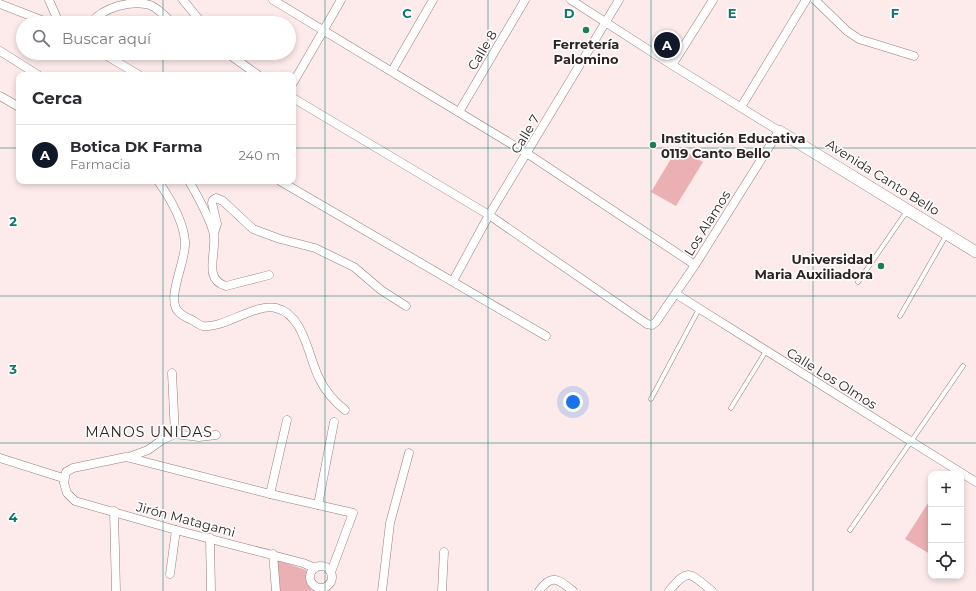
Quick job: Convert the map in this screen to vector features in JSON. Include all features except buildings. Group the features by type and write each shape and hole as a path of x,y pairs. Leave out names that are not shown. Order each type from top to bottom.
{"street":[{"path":"49,0 56,16"},
{"path":"183,0 196,16"},
{"path":"274,0 528,154 695,265"},
{"path":"296,78 342,0"},
{"path":"392,71 433,0"},
{"name":"Calle 8","path":"459,112 525,0"},
{"name":"Avenida Canto Bello","path":"570,0 672,65 976,252"},
{"name":"Calle 7","path":"453,280 489,215 528,154 619,0"},
{"path":"672,65 713,0"},
{"path":"741,107 806,0"},
{"path":"815,0 847,31 859,39 914,56"},
{"path":"97,16 107,9 122,4 139,1 152,5 164,16"},
{"path":"0,4 31,16"},
{"path":"0,52 33,72"},
{"path":"114,60 134,72"},
{"path":"237,60 254,72"},
{"path":"0,96 16,105"},
{"path":"296,100 489,215"},
{"name":"Los Alamos","path":"489,215 647,324 652,325 656,322 695,265 779,131"},
{"path":"160,184 183,228 185,243 174,300 177,310 203,326 222,322 268,307 276,308 288,313 298,326 305,340 319,380 328,394 345,410"},
{"path":"191,184 200,200 214,233"},
{"path":"285,184 308,199 453,280 546,336"},
{"path":"269,275 226,286 220,285 216,280 212,270 214,233 217,224 212,203 213,200 216,198 223,201 253,229 322,251 354,267 381,290 406,306"},
{"name":"Calle Los Olmos","path":"676,294 976,482"},
{"path":"172,373 175,434"},
{"path":"270,494 287,420"},
{"path":"318,505 334,422"},
{"path":"0,458 63,478 66,472 74,468 137,455 175,434 199,437 216,435"},
{"path":"382,591 390,522 410,453"},
{"path":"126,458 353,513 331,572 333,579 330,588 320,589 312,584 310,573 315,568 322,566 331,572"},
{"name":"Jirón Matagami","path":"63,478 67,493 75,501 176,530 303,562 315,568"},
{"path":"114,511 116,591"},
{"path":"170,574 176,530"},
{"path":"210,538 211,591"},
{"path":"442,591 444,552"},
{"path":"273,554 276,591"},
{"path":"669,591 681,576 686,574 692,575 712,591"},
{"path":"539,591 546,582 553,579 561,582 573,591"}],"lane":[{"path":"858,282 908,210"},
{"path":"900,316 947,234"},
{"path":"651,399 699,309"},
{"path":"732,408 766,351"},
{"path":"850,530 963,366"}],"shaded area":[{"path":"678,147 703,162 676,206 651,192"},
{"path":"928,503 928,553 905,539"},
{"path":"277,560 306,570 307,584 312,591 280,591"}],"place":[{"name":"Ferretería Palomino","path":"586,30"},
{"name":"Botica DK Farma","path":"667,45"},
{"name":"Institución Educativa 0119 Canto Bello","path":"653,145"},
{"name":"Universidad Maria Auxiliadora","path":"881,266"}],"district":[{"name":"MANOS UNIDAS","path":"149,432"}]}
